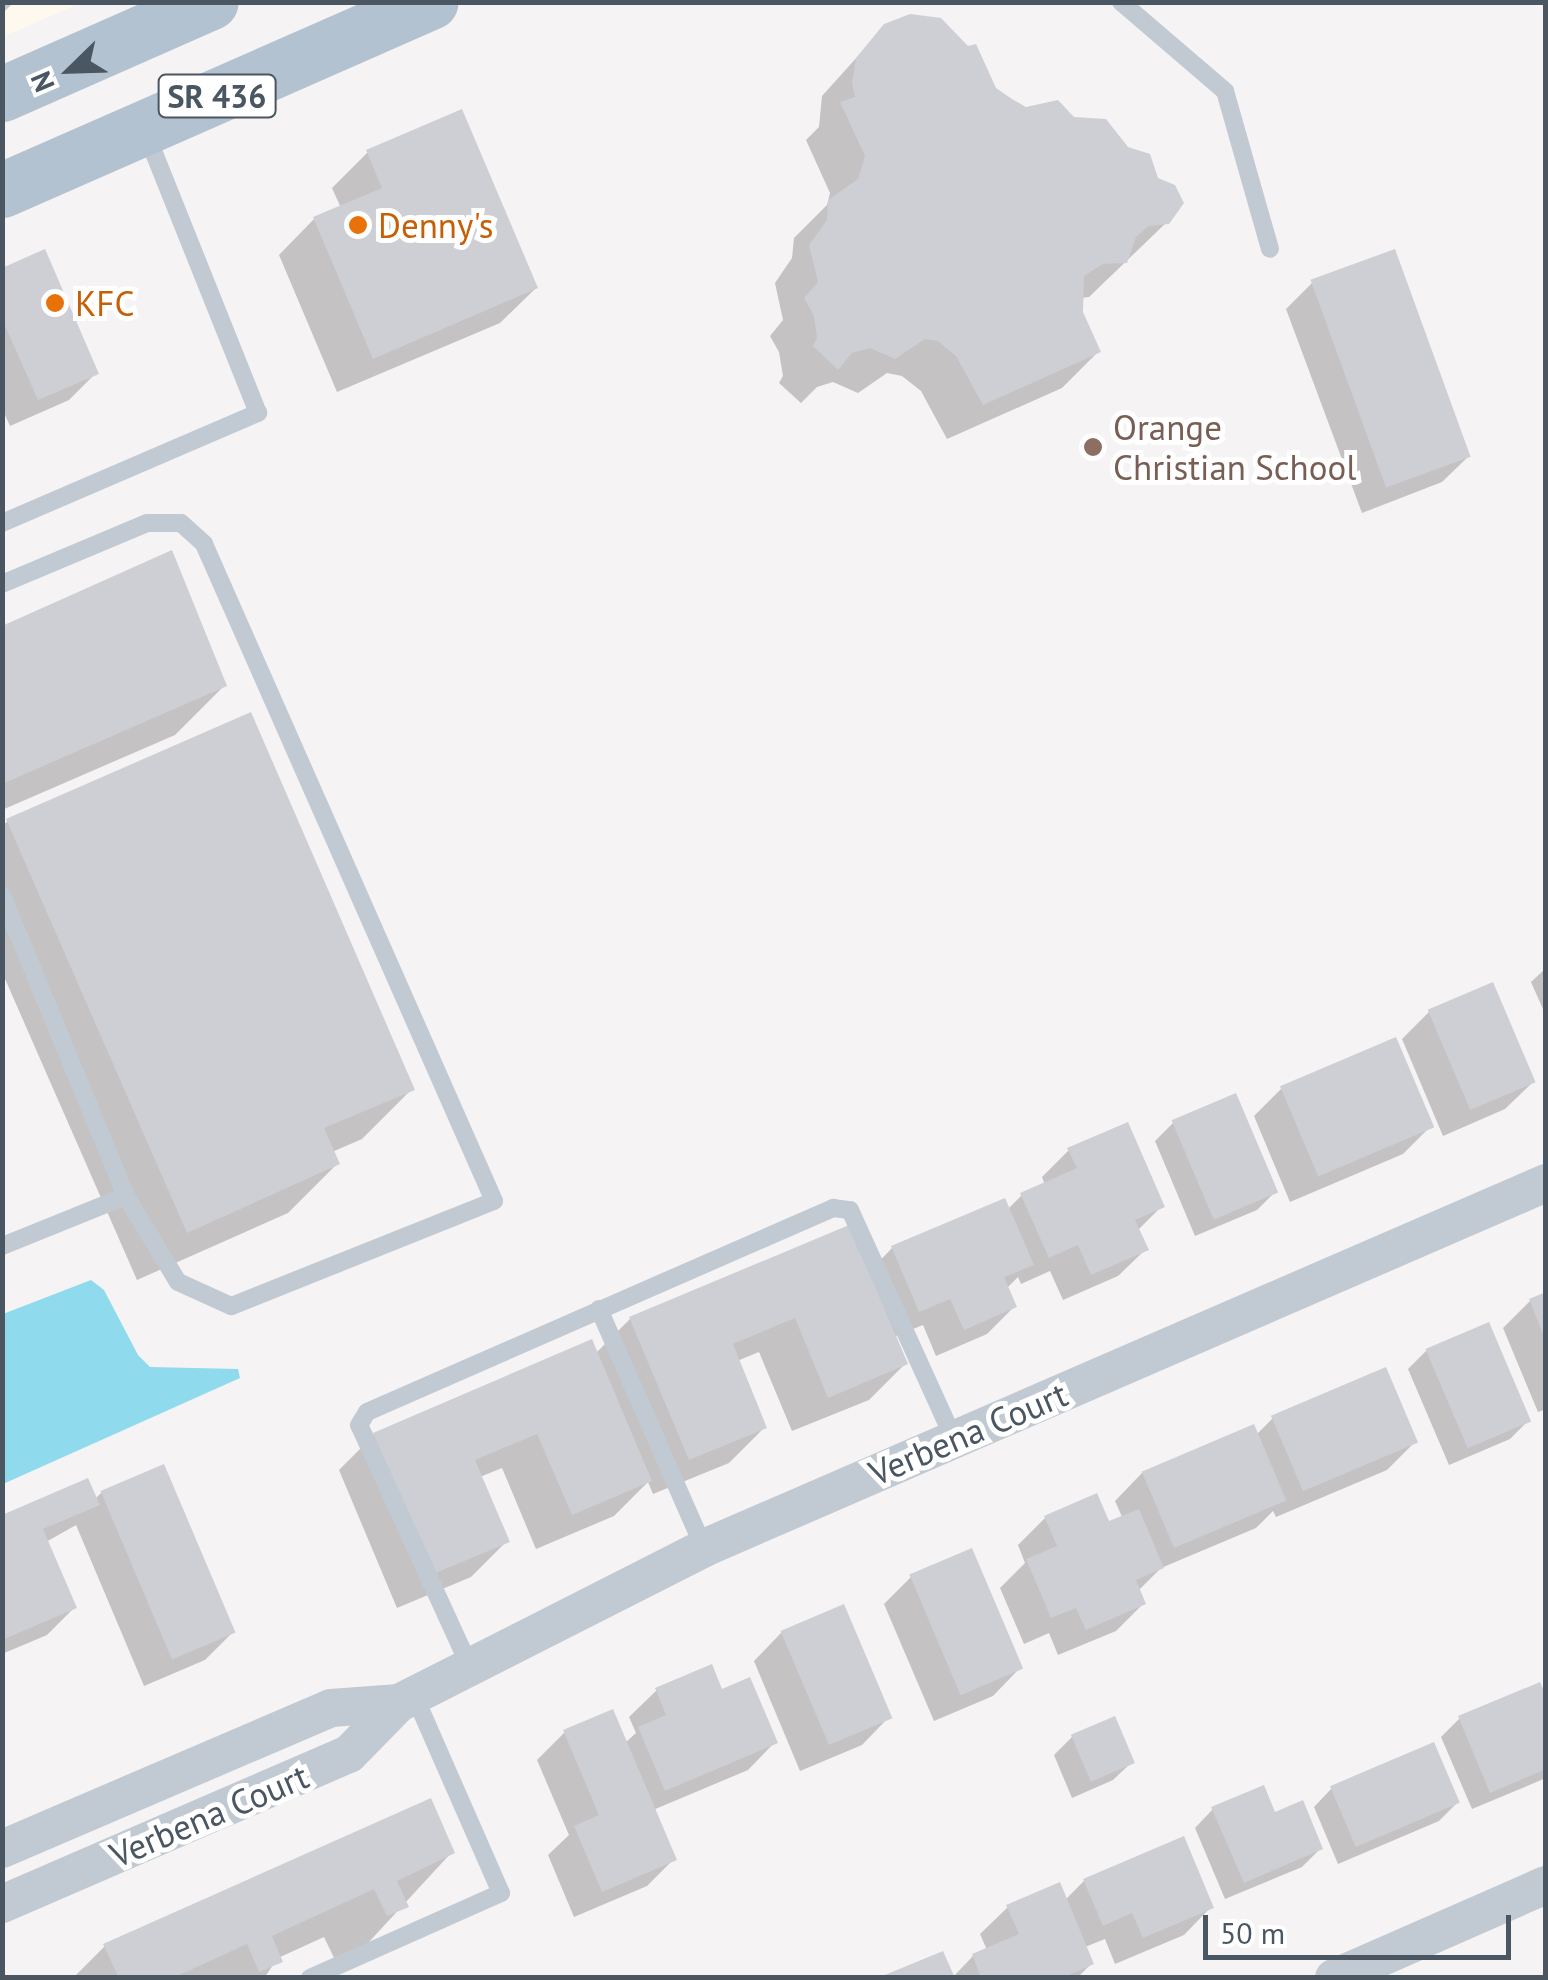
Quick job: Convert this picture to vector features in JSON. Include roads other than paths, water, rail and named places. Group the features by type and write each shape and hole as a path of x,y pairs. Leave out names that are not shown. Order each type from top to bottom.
{"main road":[{"name":"SR 436","path":"2,94 139,17 211,2"},
{"name":"SR 436","path":"2,190 431,2"}],"street":[{"name":"Verbena Court","path":"2,1904 349,1754 407,1699 704,1548 1546,1182"},
{"name":"Verbena Court","path":"2,1849 331,1708 407,1699"},
{"path":"1334,1978 1546,1885"}],"lane":[{"path":"1121,2 1225,91 1270,249"},
{"path":"2,523 258,413 144,128"},
{"path":"2,584 147,522 180,523 204,544 494,1201 230,1306 178,1282 126,1196 2,895"},
{"path":"2,1246 126,1196"},
{"path":"470,1667 359,1425 366,1412 833,1208 850,1210 954,1440"},
{"path":"599,1309 704,1548"},
{"path":"310,1978 501,1893 407,1699"}],"water":[{"path":"91,1280 104,1290 138,1355 150,1367 238,1369 240,1378 3,1484 3,1314"}],"place":[{"name":"Denny's","path":"358,225"},
{"name":"KFC","path":"55,303"},
{"name":"Orange Christian School","path":"1093,447"}]}
